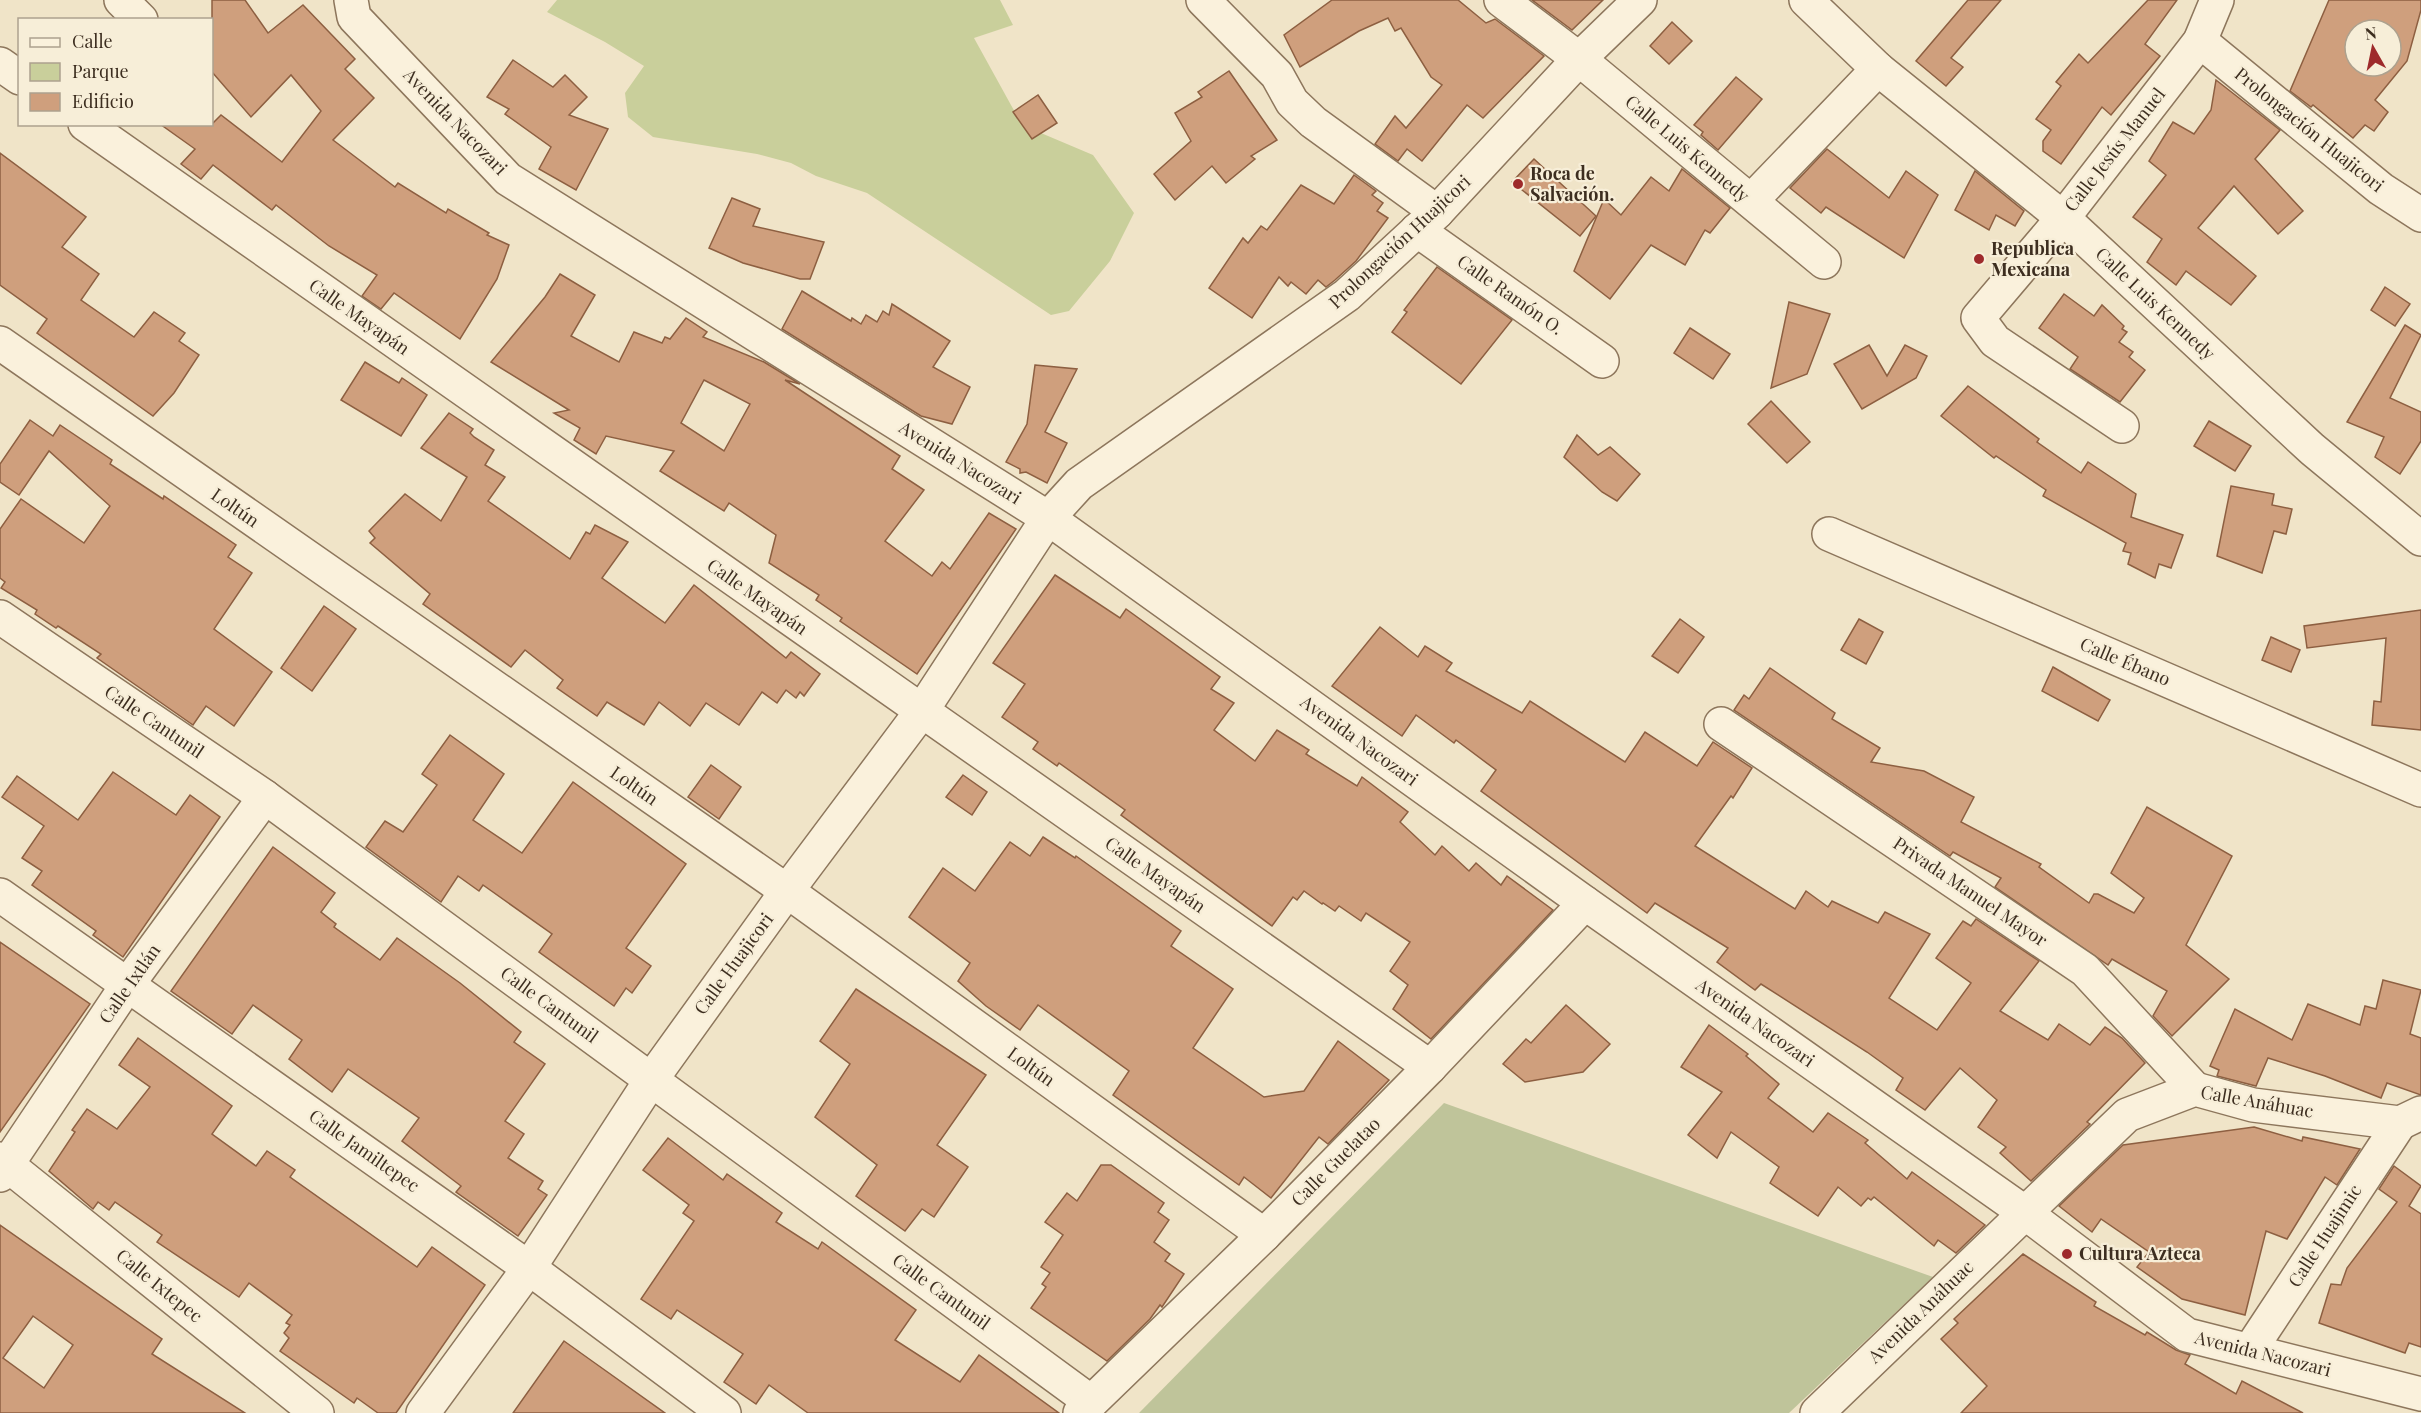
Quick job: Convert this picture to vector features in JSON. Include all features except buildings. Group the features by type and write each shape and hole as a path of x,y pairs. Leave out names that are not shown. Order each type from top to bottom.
{"street":[{"path":"121,0 139,18"},
{"name":"Avenida Nacozari","path":"351,0 354,16 508,179 1048,518 1585,903 2024,1212 2187,1335 2421,1394"},
{"name":"Calle Ramón O.","path":"1203,0 1277,75 1292,102 1313,122 1427,221 1602,361"},
{"name":"Calle Luis Kennedy","path":"1501,0 1579,59 1824,261"},
{"name":"Prolongación Huajicori","path":"1048,518 1079,484 1347,295 1427,221 1579,59 1640,0"},
{"name":"Calle Luis Kennedy","path":"1806,0 1878,69 2063,218 2312,449 2421,539"},
{"name":"Calle Jesús Manuel","path":"2122,426 1995,341 1978,318 2063,218 2200,41 2217,0"},
{"name":"Prolongación Huajicori","path":"2200,41 2381,189 2421,215"},
{"path":"0,64 18,77"},
{"path":"1751,201 1878,69"},
{"name":"Calle Mayapán","path":"88,126 1430,1067"},
{"name":"Loltún","path":"0,343 787,891 1264,1235"},
{"name":"Calle Huajicori","path":"423,1413 529,1268 651,1080 787,891 921,712 1048,518"},
{"name":"Calle Ébano","path":"1829,534 2421,790"},
{"name":"Calle Cantunil","path":"0,617 265,797 651,1080 1086,1407"},
{"name":"Privada Manuel Mayor","path":"1721,724 2085,970 2195,1089"},
{"name":"Calle Ixtlán","path":"3,1166 128,984 265,797"},
{"name":"Calle Jamiltepec","path":"0,895 529,1268 724,1413"},
{"name":"Calle Guelatao","path":"1086,1407 1264,1235 1430,1067 1585,903"},
{"name":"Calle Anáhuac","path":"2024,1212 2127,1115 2195,1089 2253,1105 2410,1118"},
{"name":"Calle Huajimic","path":"2250,1350 2410,1118"},
{"name":"Calle Ixtepec","path":"3,1166 317,1413"},
{"name":"Avenida Anáhuac","path":"1817,1413 2024,1212"}],"green space":[{"path":"557,0 1000,0 1013,25 974,38 1022,125 1093,155 1134,213 1110,261 1069,311 1051,315 867,193 816,176 791,163 757,154 653,137 628,117 625,93 644,66 605,42 547,12"},
{"path":"1444,1103 1933,1277 1789,1413 1139,1413"}],"place":[{"name":"Roca de Salvación.","path":"1518,184"},
{"name":"Republica Mexicana","path":"1979,259"},
{"name":"Cultura Azteca","path":"2067,1254"}]}
